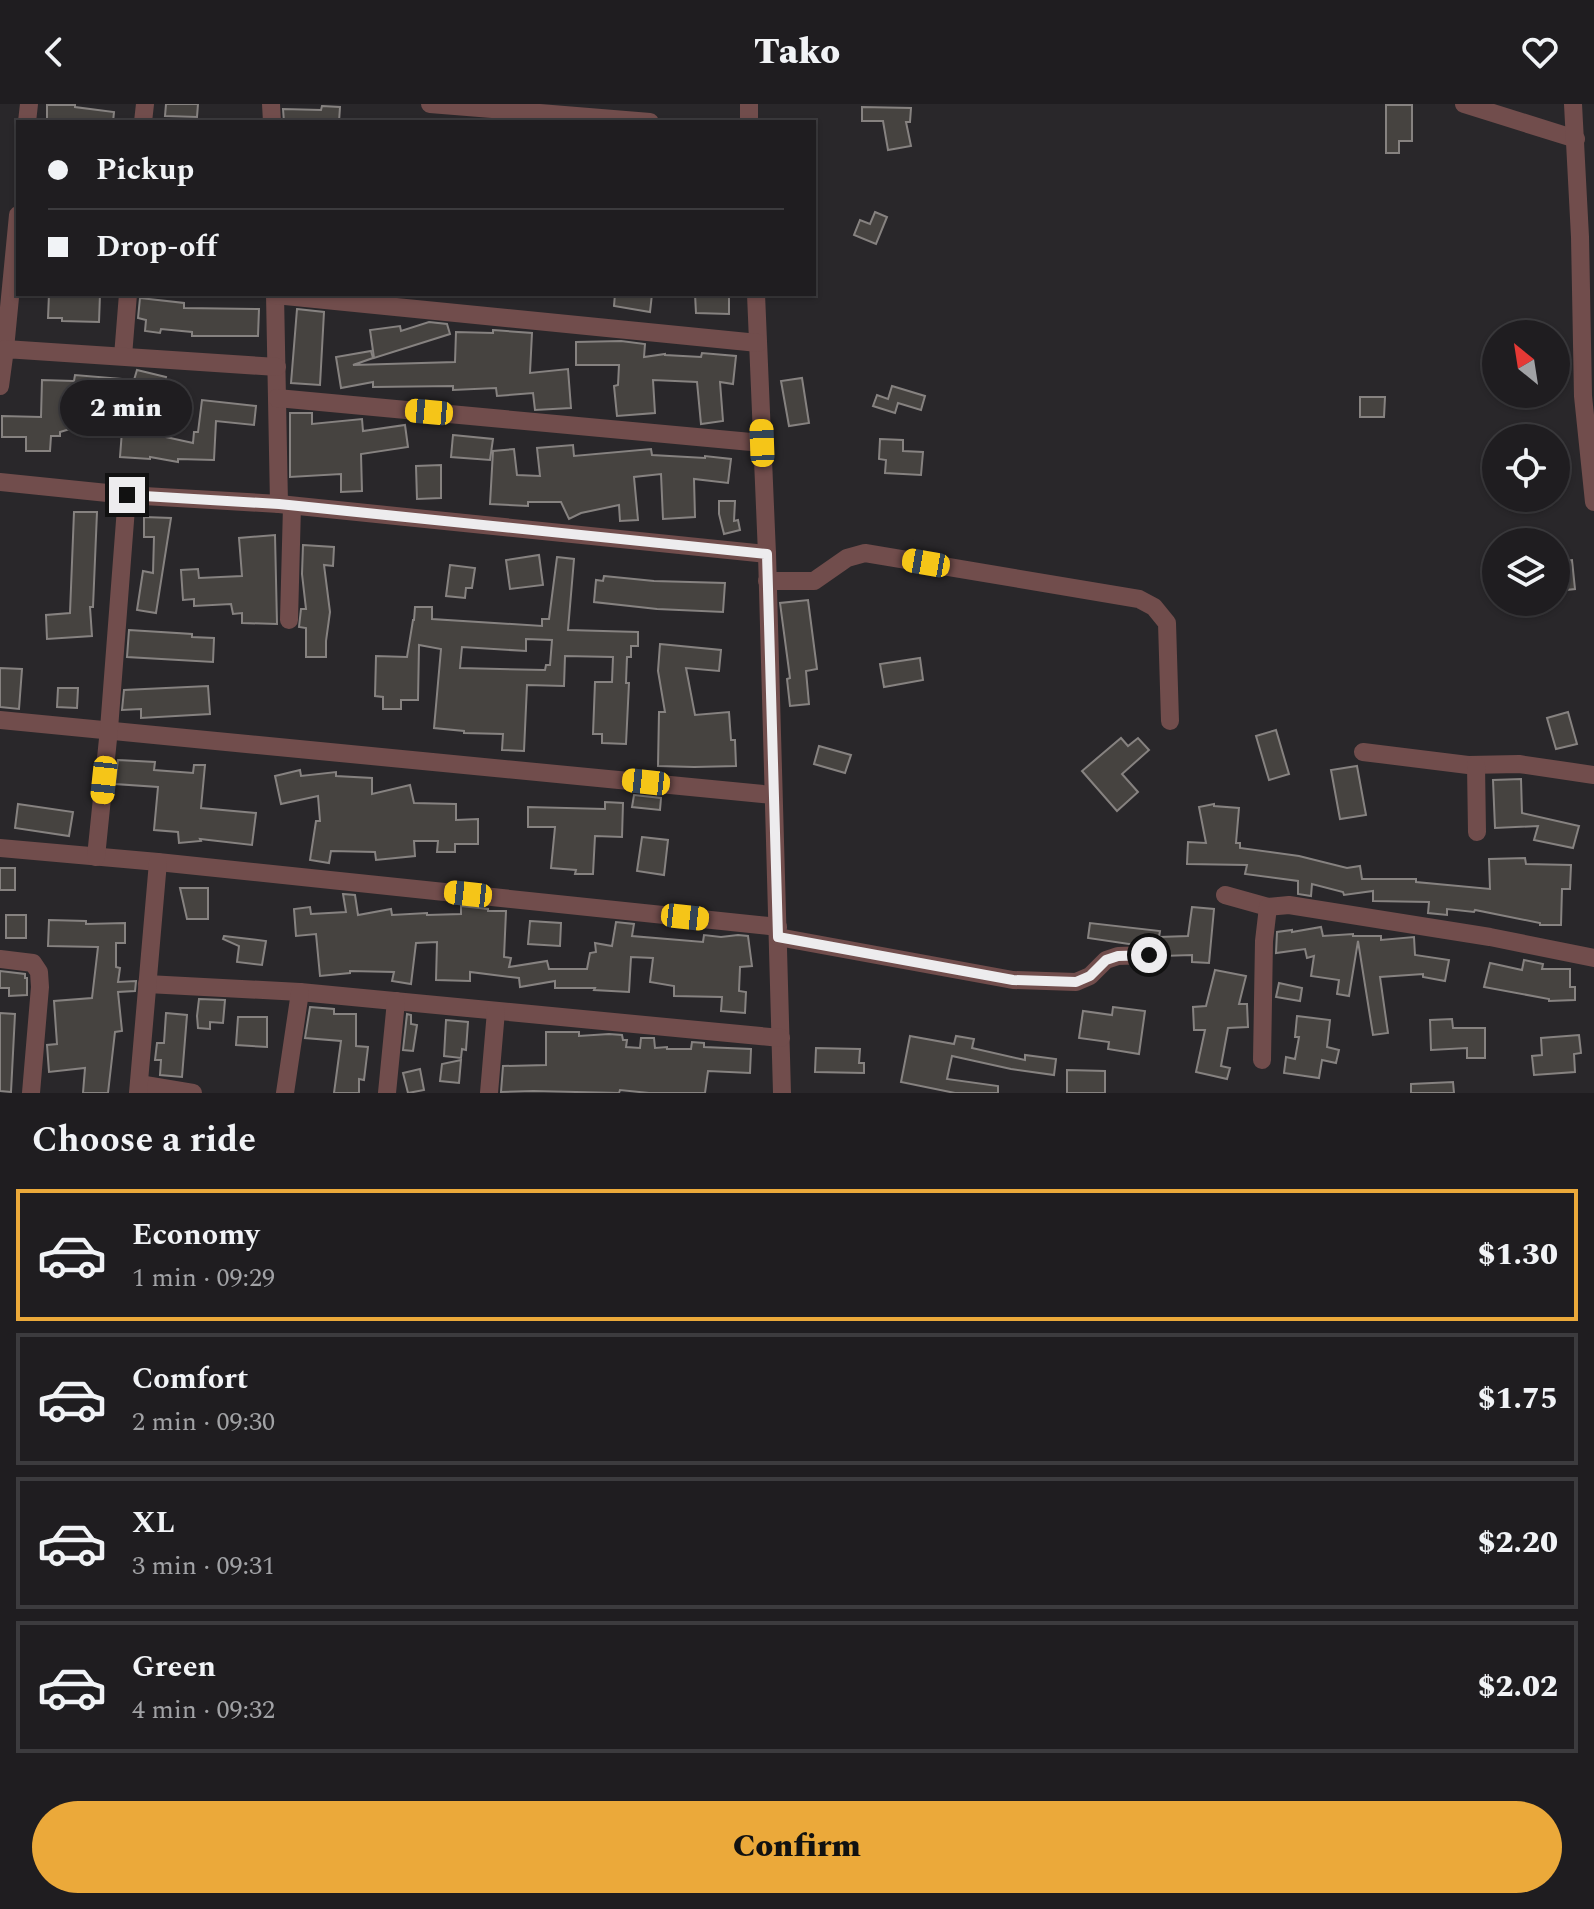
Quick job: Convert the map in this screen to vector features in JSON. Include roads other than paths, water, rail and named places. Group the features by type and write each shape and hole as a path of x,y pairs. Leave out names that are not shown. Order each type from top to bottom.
{"street":[{"path":"430,104 626,120"},
{"path":"1464,104 1576,139"},
{"path":"1573,104 1580,237 1583,396 1594,502"},
{"path":"0,386 16,232"},
{"path":"123,356 128,296"},
{"path":"275,296 277,398 286,505 289,620"},
{"path":"295,296 758,343"},
{"path":"756,296 767,554 782,1093"},
{"path":"2,348 277,367"},
{"path":"277,398 762,443"},
{"path":"0,482 127,495 286,505 767,554"},
{"path":"96,857 127,495"},
{"path":"767,581 814,581 847,558 865,553 1139,599 1154,607 1167,623 1170,721"},
{"path":"0,720 773,795"},
{"path":"1363,752 1476,765 1519,764 1594,775"},
{"path":"1476,765 1477,832"},
{"path":"0,848 158,862 778,932 1013,980 1076,982 1090,976 1106,960 1118,956 1149,955"},
{"path":"158,862 138,1089 193,1093"},
{"path":"1225,895 1268,907 1289,905 1490,937 1594,958"},
{"path":"1262,1060 1264,941 1268,907"},
{"path":"0,959 33,963 39,972 31,1093"},
{"path":"147,984 300,992 781,1038"},
{"path":"285,1093 300,992"},
{"path":"387,1093 396,1001"},
{"path":"489,1093 496,1011"}]}
